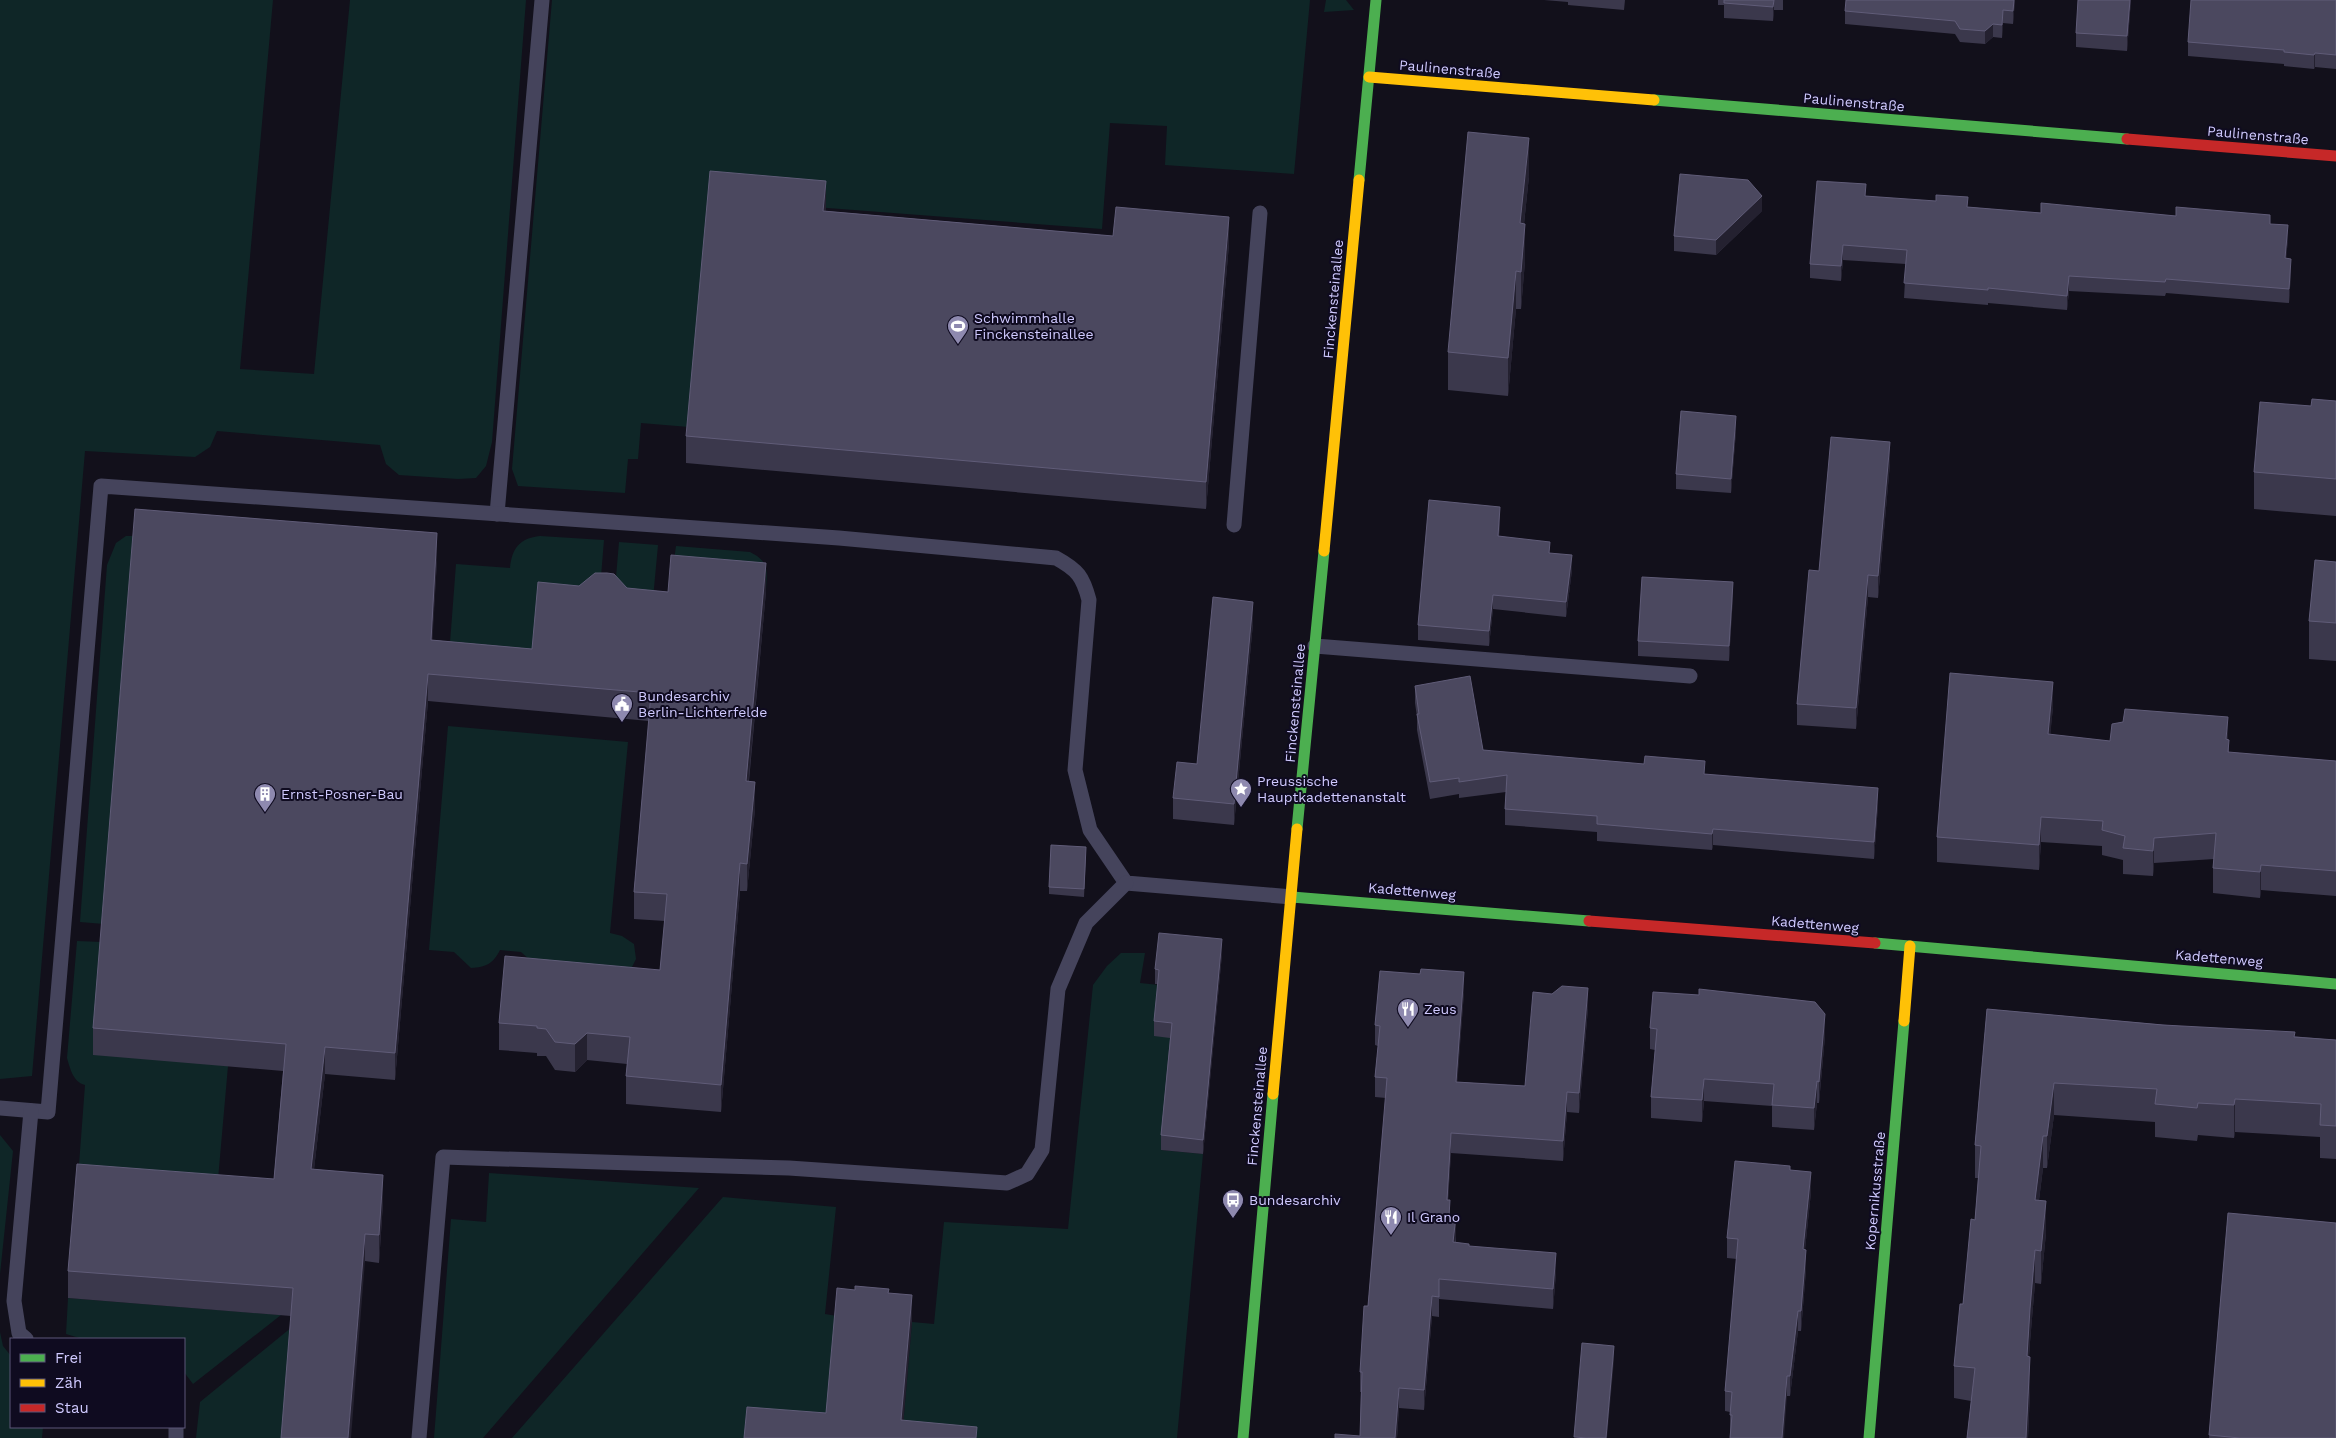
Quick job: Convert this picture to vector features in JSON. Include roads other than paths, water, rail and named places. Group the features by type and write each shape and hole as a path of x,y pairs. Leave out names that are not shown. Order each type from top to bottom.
{"street":[{"name":"Finckensteinallee","path":"1243,1438 1376,0"},
{"name":"Paulinenstraße","path":"1370,77 2336,156"},
{"name":"Kadettenweg","path":"1292,896 1910,946 2336,984"},
{"name":"Kopernikusstraße","path":"1869,1438 1910,946"}],"lane":[{"path":"497,514 542,0"},
{"path":"1234,525 1260,213"},
{"path":"0,1108 48,1112 101,486 839,538 1056,558 1072,567 1084,582 1089,600 1075,770 1090,830 1126,882"},
{"path":"1315,646 1690,676"},
{"path":"1126,882 1292,896"},
{"path":"419,1438 442,1157 789,1168 1006,1183 1027,1174 1042,1150 1058,989 1086,923 1126,882"},
{"path":"25,1338 19,1334 14,1301 32,1111"}],"place":[{"name":"Schwimmhalle Finckensteinallee","path":"958,345"},
{"name":"Bundesarchiv Berlin-Lichterfelde","path":"622,723"},
{"name":"Preussische Hauptkadettenanstalt","path":"1241,808"},
{"name":"Ernst-Posner-Bau","path":"265,813"},
{"name":"Zeus","path":"1408,1028"},
{"name":"Bundesarchiv","path":"1233,1219"},
{"name":"Il Grano","path":"1391,1236"}]}
